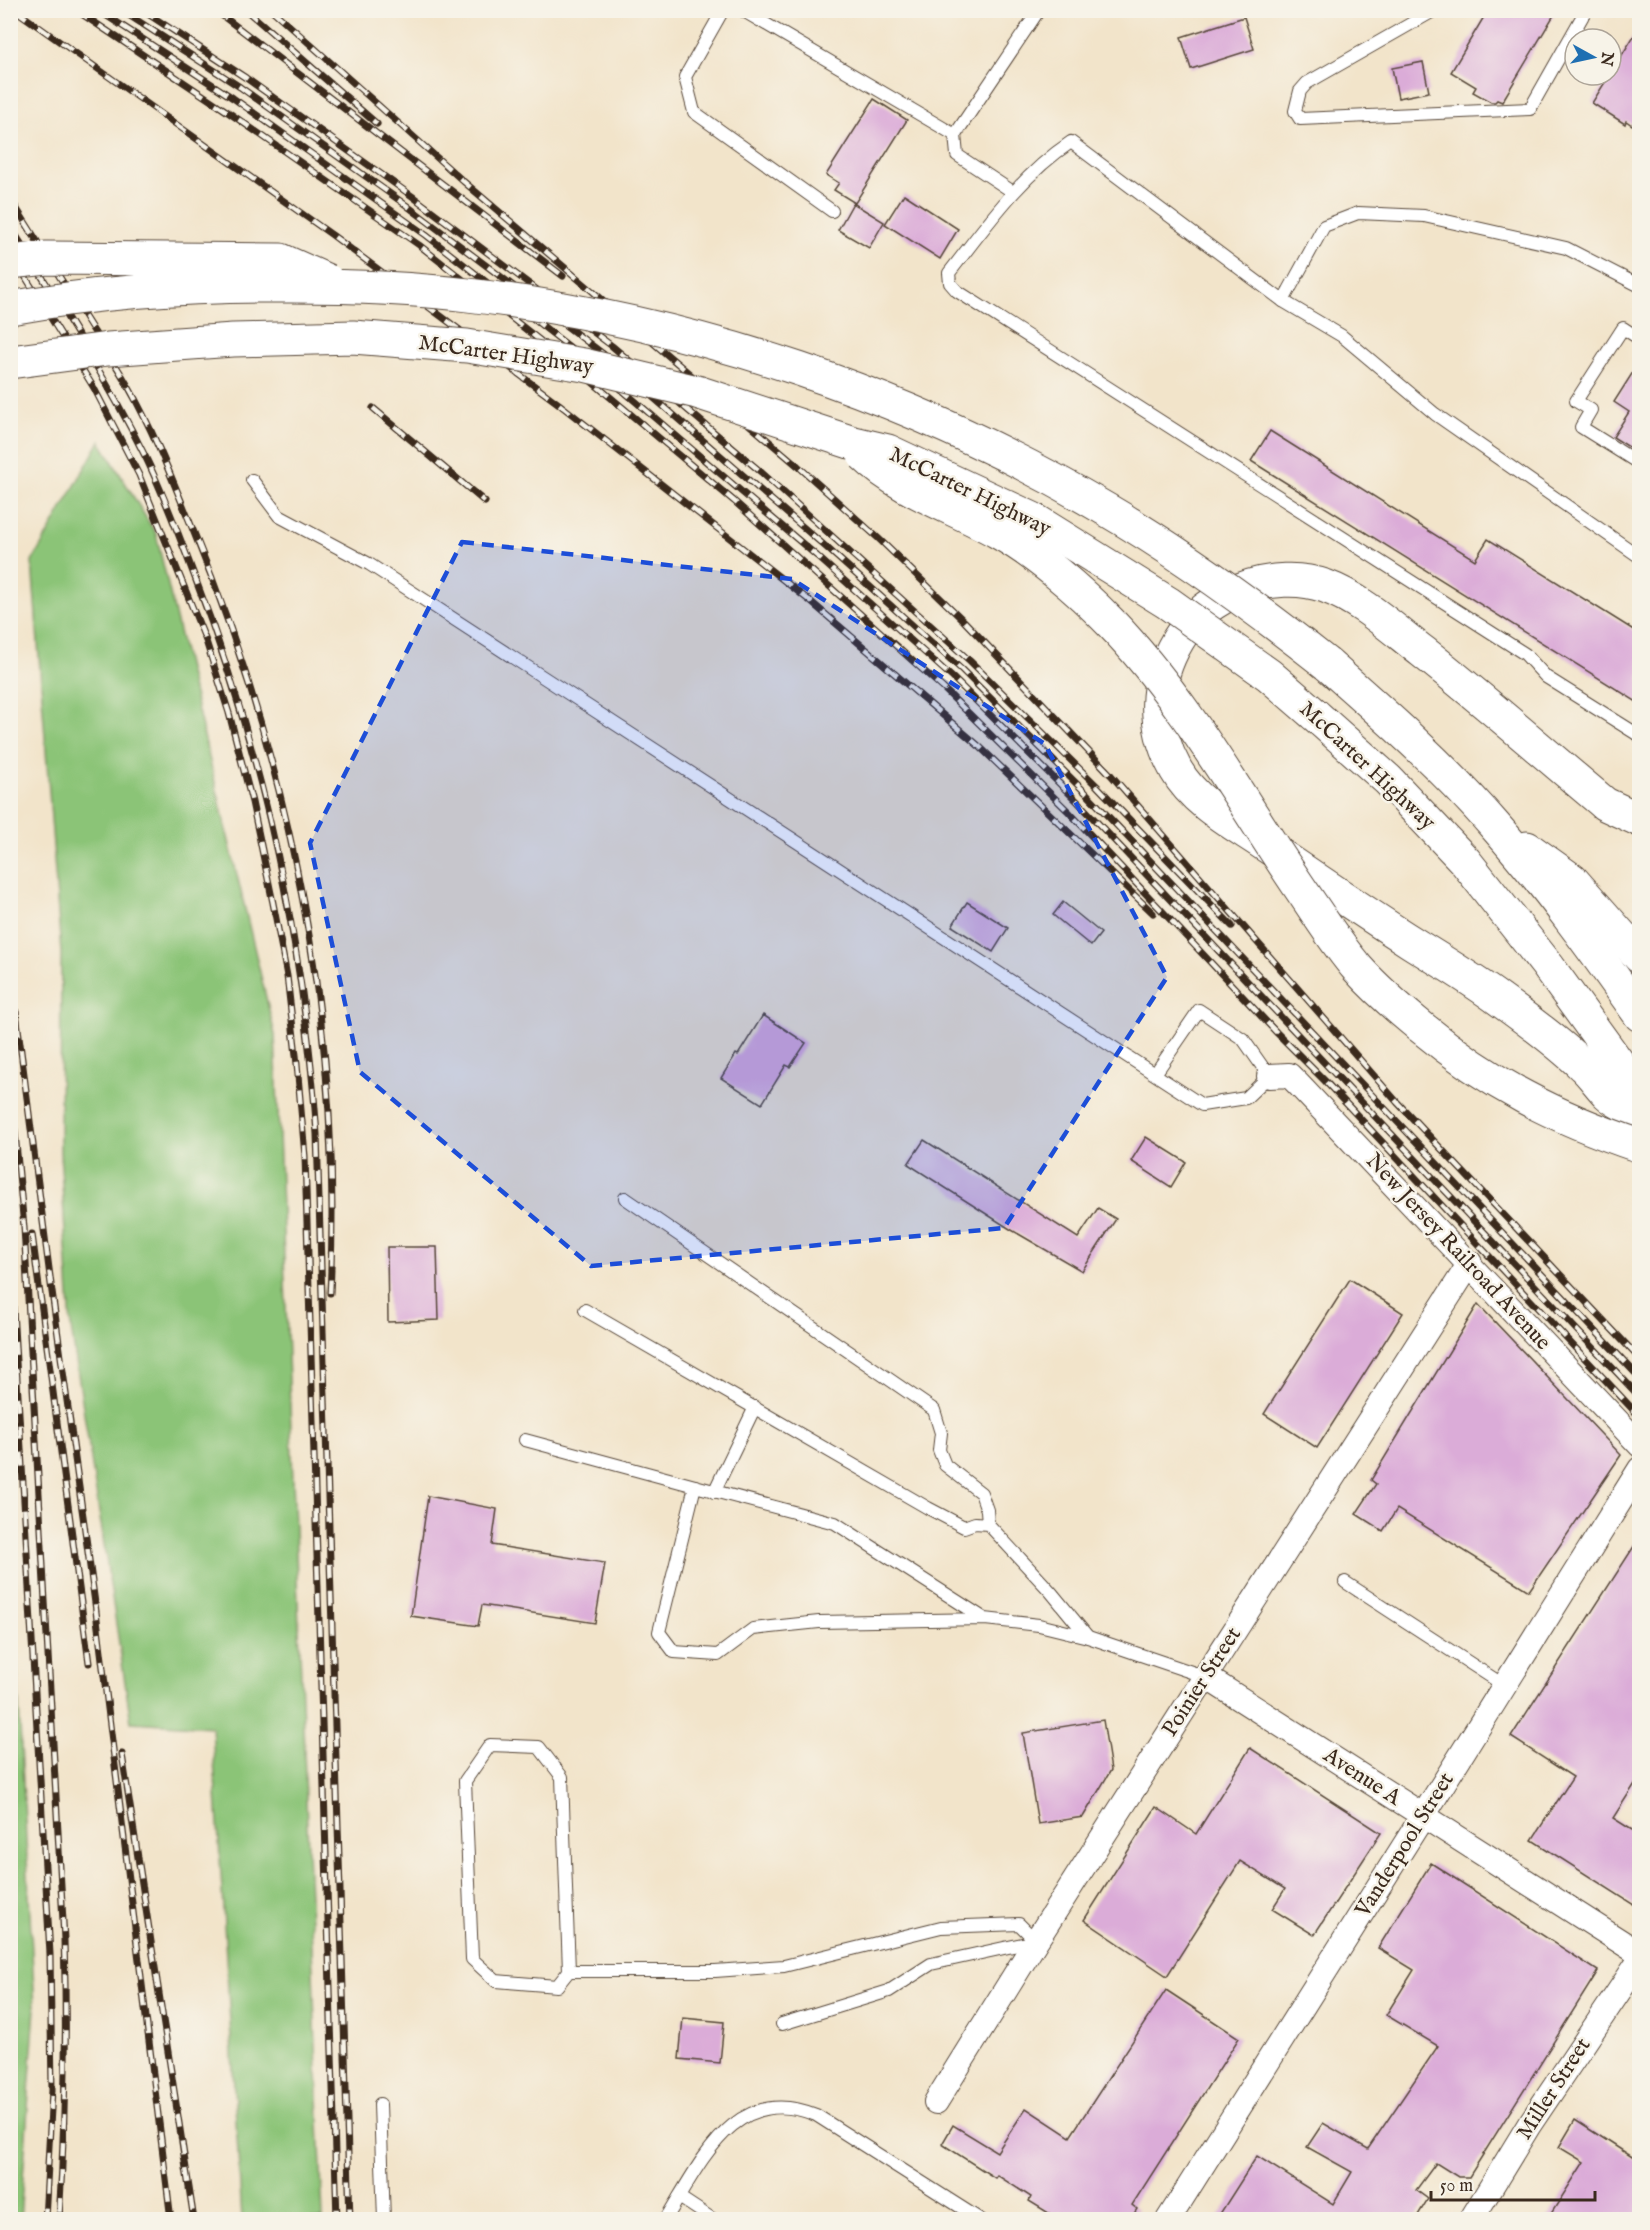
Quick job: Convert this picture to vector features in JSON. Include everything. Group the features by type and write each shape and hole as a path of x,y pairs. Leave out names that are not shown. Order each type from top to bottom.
{"highway":[{"path":"10,262 47,258 281,260 341,286"},
{"name":"McCarter Highway","path":"10,308 119,292 229,285 341,286 466,294 544,305 729,346 838,381 927,418 1016,460 1107,509 1206,573 1327,664 1387,716 1495,826 1579,929 1640,1015"},
{"name":"McCarter Highway","path":"10,362 108,349 245,340 353,337 467,346 584,365 697,392 850,442 888,450 997,501 1059,534 1168,603 1269,675 1388,780 1465,861 1547,965 1640,1093"},
{"path":"850,442 882,472 1000,533 1062,577 1109,621 1154,670 1206,742 1258,826 1338,943 1359,969 1397,1008 1449,1050 1506,1089 1560,1117 1640,1146"},
{"path":"1640,839 1605,804 1410,642 1353,600 1323,586 1292,581 1260,583 1230,594 1204,609 1180,635 1167,660 1158,692 1159,721 1176,771 1190,789 1216,812 1333,892 1498,998 1582,1065 1610,1096 1640,1113"},
{"path":"1605,804 1640,820"},
{"path":"1495,826 1572,880 1640,957"}],"street":[{"name":"New Jersey Railroad Avenue","path":"1269,1076 1289,1075 1470,1263 1640,1445"},
{"name":"Poinier Street","path":"936,2102 1036,1941 1470,1263"},
{"name":"Vanderpool Street","path":"1168,2220 1640,1469"},
{"name":"Avenue A","path":"1206,1677 1640,1954"},
{"name":"Miller Street","path":"1471,2220 1529,2125 1640,1960"}],"lane":[{"path":"723,10 685,77 694,112 832,211"},
{"path":"742,10 955,135"},
{"path":"1013,192 957,155 955,135 1039,10"},
{"path":"1435,10 1307,83 1300,91 1295,111 1300,119 1530,109 1586,10"},
{"path":"1640,557 1435,414 1342,336 1283,301 1071,142 1049,157 1013,192 949,273 950,283 957,291 1525,654 1546,677 1640,736"},
{"path":"1283,301 1324,226 1358,213 1424,216 1566,248 1640,286"},
{"path":"1640,339 1623,328 1576,401 1591,410 1581,427 1640,464"},
{"path":"252,480 279,516 369,564 1202,1105 1246,1098 1269,1076 1243,1039 1199,1010 1155,1074"},
{"path":"625,1197 934,1410 941,1432 939,1450 945,1465 981,1493 987,1510 988,1524 1051,1592 1088,1637"},
{"path":"585,1310 964,1527 975,1523 988,1524"},
{"path":"714,1492 754,1407"},
{"path":"525,1440 835,1523 986,1619"},
{"path":"695,1486 659,1632 674,1652 718,1655 753,1629 819,1623 986,1619 1039,1625 1088,1637 1206,1677"},
{"path":"1345,1582 1505,1686"},
{"path":"490,1745 539,1747 562,1777 569,1971 557,1986 496,1982 472,1959 465,1781 490,1745"},
{"path":"569,1971 715,1971 784,1966 941,1927 1019,1924 1036,1941"},
{"path":"782,2024 889,1991 932,1964 1036,1941"},
{"path":"380,2104 384,2220"},
{"path":"665,2220 718,2137 730,2125 762,2109 801,2109 816,2115 981,2220"},
{"path":"679,2197 714,2220"}],"highlighted area":[{"path":"462,542 792,579 1045,744 1167,977 1004,1228 591,1266 360,1072 310,843"}],"green space":[{"path":"100,441 156,534 275,1035 323,2219 242,2219 212,1727 131,1722 71,1328 60,1152 61,953 32,562"},
{"path":"10,1538 35,2008 20,2220 10,2219"}],"building":[{"path":"1488,10 1557,10 1502,102 1497,100 1491,102 1473,92 1476,87 1451,72"},
{"path":"1244,17 1254,49 1191,69 1181,37"},
{"path":"1640,26 1640,114 1632,125 1626,121 1625,124 1592,103 1602,87 1623,87 1623,53"},
{"path":"1423,62 1429,92 1398,98 1392,68"},
{"path":"874,99 907,120 855,203 834,190 839,183 826,175"},
{"path":"904,194 958,229 940,259 885,224"},
{"path":"853,203 884,222 869,248 838,230"},
{"path":"1640,361 1640,454 1613,437 1629,412 1614,402"},
{"path":"1270,431 1475,560 1488,539 1640,634 1640,704 1251,461"},
{"path":"967,902 1008,928 993,952 952,926"},
{"path":"1063,902 1101,933 1091,946 1053,915"},
{"path":"763,1015 806,1043 790,1067 786,1065 762,1104 721,1078"},
{"path":"1146,1137 1186,1162 1171,1187 1131,1161"},
{"path":"924,1140 1078,1238 1098,1208 1116,1219 1082,1271 1010,1229 908,1164"},
{"path":"387,1247 437,1247 439,1320 388,1322"},
{"path":"1350,1279 1403,1313 1317,1448 1264,1414"},
{"path":"1478,1304 1621,1455 1529,1591 1397,1509 1383,1531 1356,1514 1376,1484 1371,1480"},
{"path":"428,1496 497,1509 492,1545 605,1563 595,1623 482,1605 478,1626 411,1616"},
{"path":"1640,1537 1640,1776 1613,1818 1640,1835 1640,1909 1532,1840 1573,1777 1511,1737"},
{"path":"1103,1720 1111,1770 1083,1817 1038,1824 1023,1733"},
{"path":"1250,1748 1381,1833 1314,1935 1272,1909 1285,1889 1240,1861 1167,1976 1084,1920 1156,1807 1196,1834"},
{"path":"1431,1863 1598,1971 1469,2177 1458,2177 1436,2163 1416,2190 1428,2199 1415,2220 1216,2220 1257,2156 1333,2204 1352,2172 1307,2147 1323,2123 1368,2149 1438,2046 1386,2015 1414,1970 1378,1948"},
{"path":"1166,1990 1239,2038 1132,2205 1137,2209 1130,2220 1060,2220 1029,2201 1031,2197 997,2175 995,2178 942,2144 953,2125 997,2152 1026,2108 1070,2137"},
{"path":"683,2018 724,2022 720,2063 679,2059"},
{"path":"1575,2120 1640,2162 1640,2220 1547,2220 1584,2162 1559,2147"}],"railway":[{"path":"15,10 332,235 559,404 810,601 980,747 1153,913"},
{"path":"76,10 419,245 585,376 734,501 943,688 1069,812 1640,1417"},
{"path":"98,10 233,98 426,235 594,366 817,556 953,678 1078,802 1640,1397"},
{"path":"121,10 240,87 406,205 602,353 826,547 961,669 1087,794 1640,1378"},
{"path":"142,10 246,78 412,196 612,346 761,472 970,661 1097,786 1232,926"},
{"path":"215,10 563,276"},
{"path":"246,10 377,124"},
{"path":"272,10 463,181 798,466 878,538 964,621 1111,775 1397,1102 1640,1359"},
{"path":"10,198 119,370 146,421 178,493 228,621 258,714 283,808 304,904 318,1001 328,1098 332,1195 330,1293"},
{"path":"10,226 115,398 159,486 194,575 241,711 260,780 276,850 302,990 317,1134 350,2220"},
{"path":"10,252 94,388 139,475 206,641 229,713 252,802 287,976 305,1156 337,2220"},
{"path":"373,408 485,502"},
{"path":"10,966 95,1603 171,2220"},
{"path":"10,1080 24,1227 64,1939 65,2080 59,2220"},
{"path":"32,1234 89,1663"},
{"path":"10,1257 50,1954 52,2090 45,2220"},
{"path":"122,1754 194,2220"}]}
